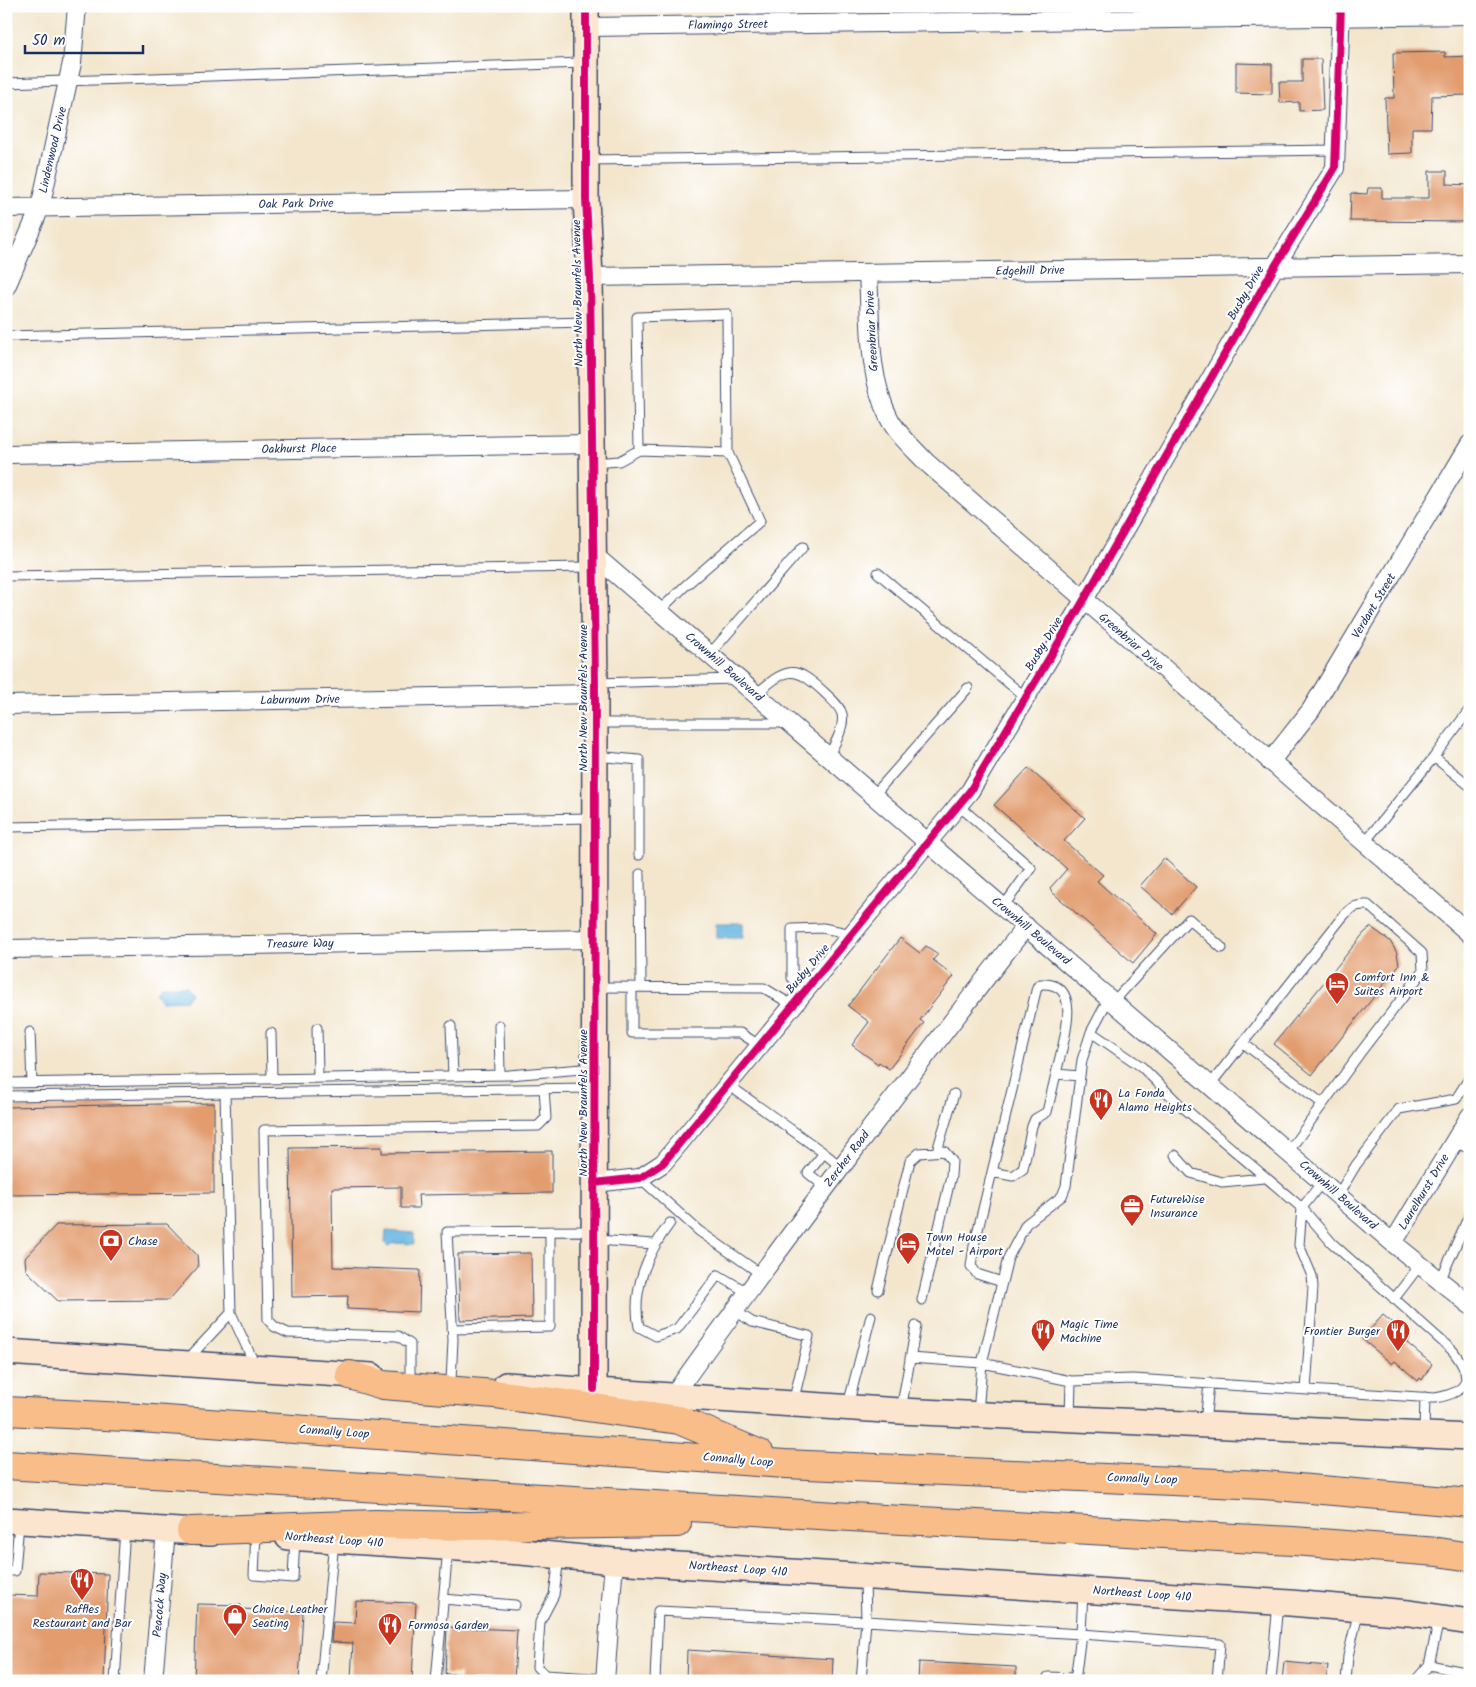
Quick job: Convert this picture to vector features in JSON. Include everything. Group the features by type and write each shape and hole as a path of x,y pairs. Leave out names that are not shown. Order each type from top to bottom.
{"highway":[{"path":"350,1376 383,1385 495,1394 679,1420 785,1464"},
{"name":"Connally Loop","path":"6,1411 135,1418 785,1464 1264,1484 1470,1503"},
{"path":"6,1465 884,1519 1294,1541 1438,1552 1470,1557"},
{"path":"179,1531 256,1532 375,1524 468,1526 884,1519"}],"main road":[{"name":"North New Braunfels Avenue","path":"586,16 586,199 591,322 595,688 594,1390"},
{"path":"8,1348 350,1376 410,1378 793,1404 1470,1437"},
{"path":"13,1520 179,1531"},
{"name":"Northeast Loop 410","path":"256,1532 295,1538 614,1561 1278,1602 1360,1609 1470,1622"}],"street":[{"name":"Lindenwood Drive","path":"6,287 40,208 72,63 77,6"},
{"name":"Flamingo Street","path":"586,16 1341,11 1470,15"},
{"name":"Busby Drive","path":"594,1183 640,1178 663,1163 758,1045 928,844 970,791 1084,600 1274,268 1335,168 1341,11"},
{"name":"Oak Park Drive","path":"6,208 586,199"},
{"name":"Edgehill Drive","path":"590,277 1470,264"},
{"name":"Greenbriar Drive","path":"868,274 875,380 890,420 926,462 1470,934"},
{"name":"Verdant Street","path":"1270,762 1316,704 1470,444"},
{"name":"Oakhurst Place","path":"6,454 592,453"},
{"name":"Crownhill Boulevard","path":"594,561 659,611 1322,1182 1470,1305"},
{"name":"Laburnum Drive","path":"6,705 595,688"},
{"name":"Zercher Road","path":"673,1396 825,1187 1026,926"},
{"name":"Treasure Way","path":"6,950 594,939"},
{"name":"Laurelhurst Drive","path":"1394,1243 1462,1146 1470,1116"},
{"name":"Peacock Way","path":"153,1681 179,1531"},
{"path":"605,1680 614,1561"}],"lane":[{"path":"6,83 586,63"},
{"path":"587,160 1336,150"},
{"path":"639,450 637,317 727,314 728,453 760,521 659,611"},
{"path":"6,336 591,322"},
{"path":"592,453 619,461 639,450 728,453"},
{"path":"710,655 803,547"},
{"path":"6,576 594,561"},
{"path":"878,572 1025,697"},
{"path":"755,695 777,676 792,672 802,673 812,680 835,703 842,713 841,728 828,757"},
{"path":"595,688 738,679"},
{"path":"873,796 968,688"},
{"path":"1364,843 1434,757 1470,709"},
{"path":"594,722 788,723"},
{"path":"594,755 638,760 640,854"},
{"path":"1434,757 1470,786"},
{"path":"958,805 1031,868 1003,907"},
{"path":"6,827 594,818"},
{"path":"640,874 636,987 632,1034 740,1033 758,1045"},
{"path":"1210,1085 1349,909 1358,905 1368,905 1422,953 1423,971 1288,1152"},
{"path":"978,1414 982,1363 1008,1258 1026,1224 1062,1196 1064,1191 1082,1060 1091,1032 1111,1000 1189,918 1222,948"},
{"path":"808,987 792,978 792,929 823,928 852,934"},
{"path":"992,1172 1013,1176 1023,1169 1032,1126 1035,1119 1047,1112 1069,1006 1067,994 1059,986 1041,984 1037,988 992,1172 971,1266 977,1274 1002,1282"},
{"path":"594,987 764,988 792,1005"},
{"path":"499,1025 500,1075"},
{"path":"451,1026 453,1075"},
{"path":"317,1028 318,1076"},
{"path":"30,1032 32,1082"},
{"path":"910,1358 982,1363 1071,1381 1133,1379 1436,1398 1457,1394 1465,1385 1467,1376 1465,1366 1453,1351 1332,1242 1302,1208 1264,1178 1178,1103 1142,1066 1091,1032"},
{"path":"272,1033 272,1078"},
{"path":"1243,1043 1323,1104"},
{"path":"1056,1074 1080,1076"},
{"path":"6,1082 453,1075 594,1078"},
{"path":"1338,1195 1356,1165 1399,1108 1456,1099 1470,1077"},
{"path":"6,1096 544,1088 594,1078"},
{"path":"726,1084 841,1166"},
{"path":"410,1378 410,1344 398,1336 288,1333 275,1328 268,1320 264,1130 538,1126 546,1118 544,1088"},
{"path":"225,1093 231,1313 256,1368"},
{"path":"938,1151 954,1094"},
{"path":"878,1290 910,1161 920,1153 944,1151 952,1161 922,1300"},
{"path":"824,1153 808,1173 825,1187"},
{"path":"1175,1155 1191,1173 1222,1182 1264,1178"},
{"path":"640,1178 699,1231 761,1274"},
{"path":"1306,1390 1313,1287 1312,1276 1299,1245 1302,1208 1322,1182"},
{"path":"1440,1281 1470,1213"},
{"path":"670,1223 654,1244 642,1271 636,1316 639,1327 656,1336 677,1329 718,1275 747,1292"},
{"path":"452,1329 550,1327 550,1231"},
{"path":"451,1381 452,1329 447,1232 550,1231 654,1244"},
{"path":"1394,1298 1420,1265"},
{"path":"734,1310 752,1322 808,1336 793,1404"},
{"path":"184,1363 231,1313"},
{"path":"848,1407 871,1316"},
{"path":"900,1410 916,1326"},
{"path":"1070,1418 1071,1381"},
{"path":"1205,1424 1209,1384"},
{"path":"1424,1435 1425,1397"},
{"path":"6,1571 15,1571 13,1520"},
{"path":"115,1681 125,1527"},
{"path":"256,1532 254,1575 293,1578 295,1538"},
{"path":"320,1681 334,1540"},
{"path":"436,1681 448,1548"},
{"path":"559,1557 554,1594 540,1622 537,1667 545,1675 605,1680"},
{"path":"861,1681 866,1621 865,1577"},
{"path":"1048,1681 1048,1677 1075,1679 1084,1590"},
{"path":"443,1599 515,1605"},
{"path":"1271,1681 1278,1602"},
{"path":"1346,1681 1348,1656 1360,1609"},
{"path":"655,1681 658,1611 866,1621 1220,1644 1217,1681"},
{"path":"1416,1681 1429,1665 1439,1618"},
{"path":"1429,1665 1470,1673"}],"water":[{"path":"716,923 743,923 743,938 716,938"},
{"path":"161,986 186,986 191,994 186,1000 162,1001 156,993"},
{"path":"386,1231 414,1233 414,1244 394,1243 388,1246 385,1243"}],"building":[{"path":"1445,52 1445,57 1470,56 1470,85 1467,85 1467,95 1432,96 1431,128 1412,128 1412,153 1387,154 1385,98 1394,98 1393,53"},
{"path":"1302,59 1321,59 1323,110 1299,111 1299,102 1280,103 1279,82 1302,82"},
{"path":"1236,63 1272,64 1272,94 1236,93"},
{"path":"1429,171 1447,171 1447,184 1470,185 1470,222 1350,221 1351,193 1367,194 1368,188 1382,188 1382,198 1429,198"},
{"path":"1028,768 1085,818 1064,841 1103,875 1097,881 1157,934 1133,963 1052,892 1050,888 1067,869 994,805"},
{"path":"1164,858 1196,887 1172,914 1140,886"},
{"name":"Comfort Inn & Suites Airport","path":"1371,927 1390,941 1397,953 1399,965 1312,1075 1274,1044 1364,933"},
{"path":"900,938 920,953 926,946 938,954 933,960 954,976 920,1020 924,1023 889,1069 879,1062 878,1064 852,1045 869,1022 848,1006"},
{"path":"214,1103 214,1193 6,1195 6,1107"},
{"path":"382,1147 382,1153 552,1151 552,1193 418,1195 419,1208 401,1208 401,1187 332,1188 333,1267 420,1270 419,1312 347,1309 348,1296 292,1297 290,1148"},
{"name":"Chase","path":"167,1224 197,1255 198,1267 169,1300 58,1301 26,1270 25,1258 56,1225"},
{"path":"531,1253 532,1318 460,1320 458,1254"},
{"name":"Frontier Burger","path":"1383,1315 1410,1338 1407,1343 1432,1364 1422,1380 1420,1378 1418,1381 1395,1361 1392,1364 1362,1339"},
{"path":"39,1572 108,1574 104,1681 6,1681 6,1595 38,1596"},
{"path":"356,1601 416,1603 412,1681 351,1678 353,1643 331,1642 333,1622 355,1623"},
{"path":"197,1604 241,1605 241,1609 303,1612 299,1681 194,1681"},
{"path":"447,1627 517,1630 514,1681 460,1681 460,1674 445,1674"},
{"path":"687,1650 833,1659 832,1681 686,1681"},
{"path":"919,1662 1016,1667 1016,1681 918,1681"},
{"path":"1284,1662 1328,1666 1326,1681 1282,1681"}],"cycle path":[{"path":"586,6 586,199 590,277 595,683 594,1389"},
{"path":"594,1183 640,1178 663,1163 970,791 1084,600 1274,268 1335,168 1341,6"}],"place":[{"name":"Comfort Inn & Suites Airport","path":"1337,1005"},
{"name":"La Fonda Alamo Heights","path":"1101,1121"},
{"name":"FutureWise Insurance","path":"1132,1227"},
{"name":"Chase","path":"111,1262"},
{"name":"Town House Motel - Airport","path":"908,1265"},
{"name":"Magic Time Machine","path":"1043,1352"},
{"name":"Frontier Burger","path":"1398,1352"},
{"name":"Raffles Restaurant and Bar","path":"82,1601"},
{"name":"Choice Leather Seating","path":"235,1637"},
{"name":"Formosa Garden","path":"390,1646"}]}
